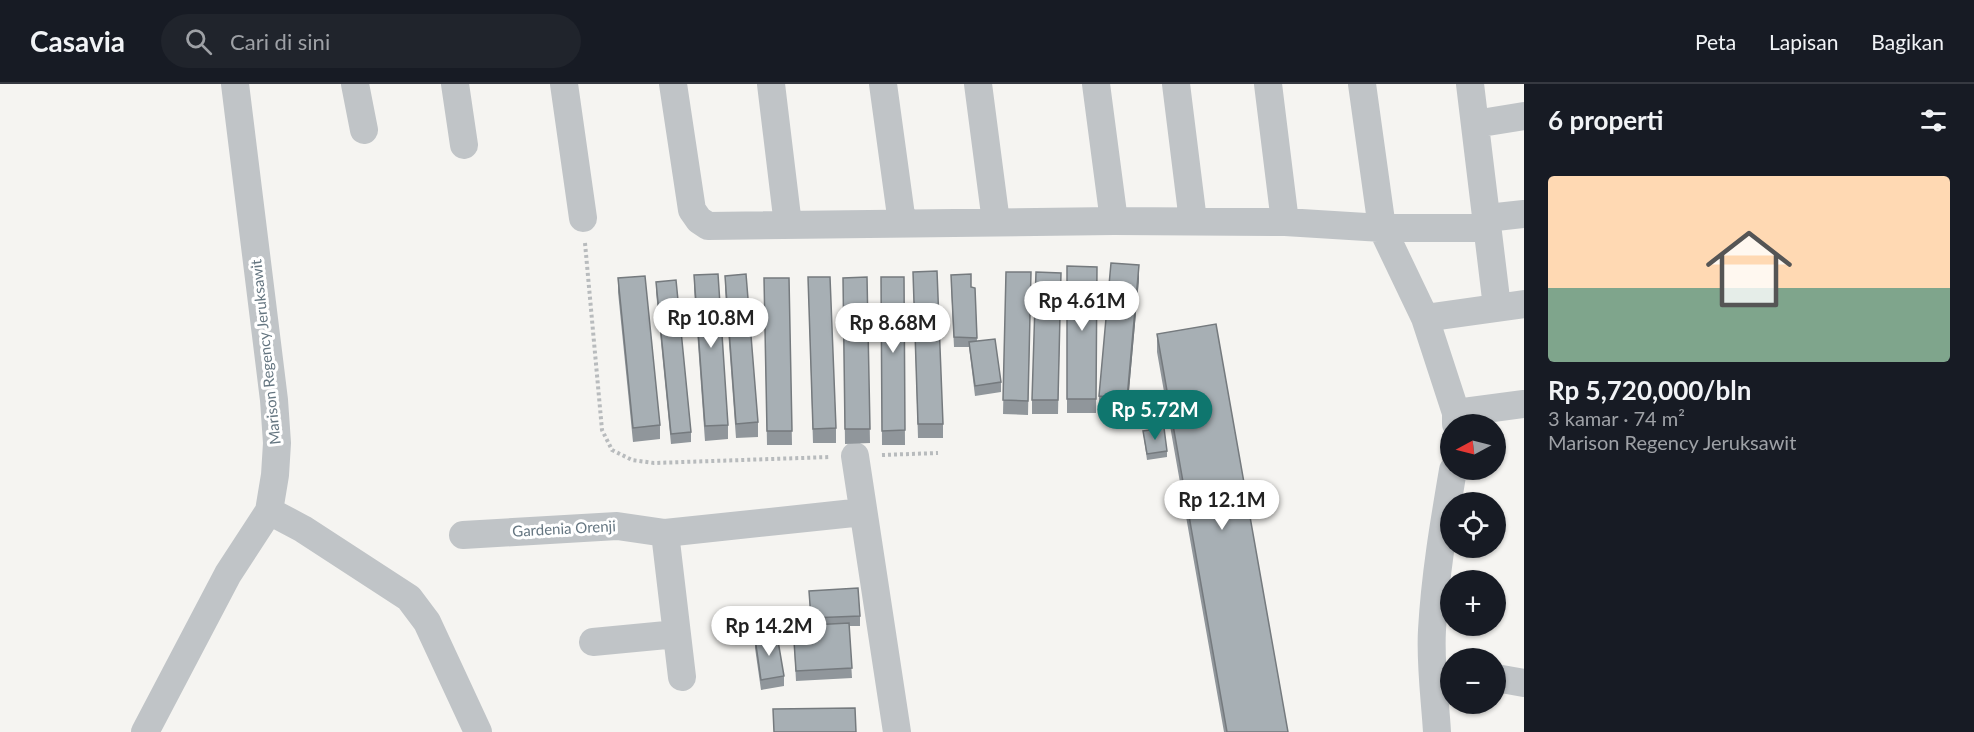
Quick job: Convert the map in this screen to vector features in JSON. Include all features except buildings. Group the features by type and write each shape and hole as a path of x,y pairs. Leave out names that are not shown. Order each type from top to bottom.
{"street":[{"name":"Marison Regency Jeruksawit","path":"144,732 228,574 269,511 275,476 277,443 274,400 235,84"},
{"path":"356,84 364,130"},
{"path":"455,84 464,144"},
{"path":"564,84 583,218"},
{"path":"673,84 692,210 699,220 708,226 1193,221 1285,222 1382,228 1488,223 1524,214"},
{"path":"771,84 788,225"},
{"path":"882,84 902,223"},
{"path":"978,84 996,222"},
{"path":"1096,84 1114,221"},
{"path":"1176,84 1193,221"},
{"path":"1268,84 1285,222"},
{"path":"1362,84 1382,228 1425,318 1454,414"},
{"path":"1425,318 1511,306 1488,223 1470,84"},
{"path":"1475,124 1524,116"},
{"path":"1479,414 1524,404"},
{"path":"855,456 897,732"},
{"path":"1440,666 1432,631 1441,545 1451,480"},
{"path":"269,511 303,529 409,598 427,622 478,732"},
{"name":"Gardenia Orenji","path":"463,535 617,526 665,533 863,512"},
{"path":"665,533 682,677"},
{"path":"593,642 677,634"},
{"path":"1506,680 1524,683"},
{"path":"1437,732 1440,686"}],"path":[{"path":"583,218 602,430 612,450 632,460 654,464 938,453"}]}
